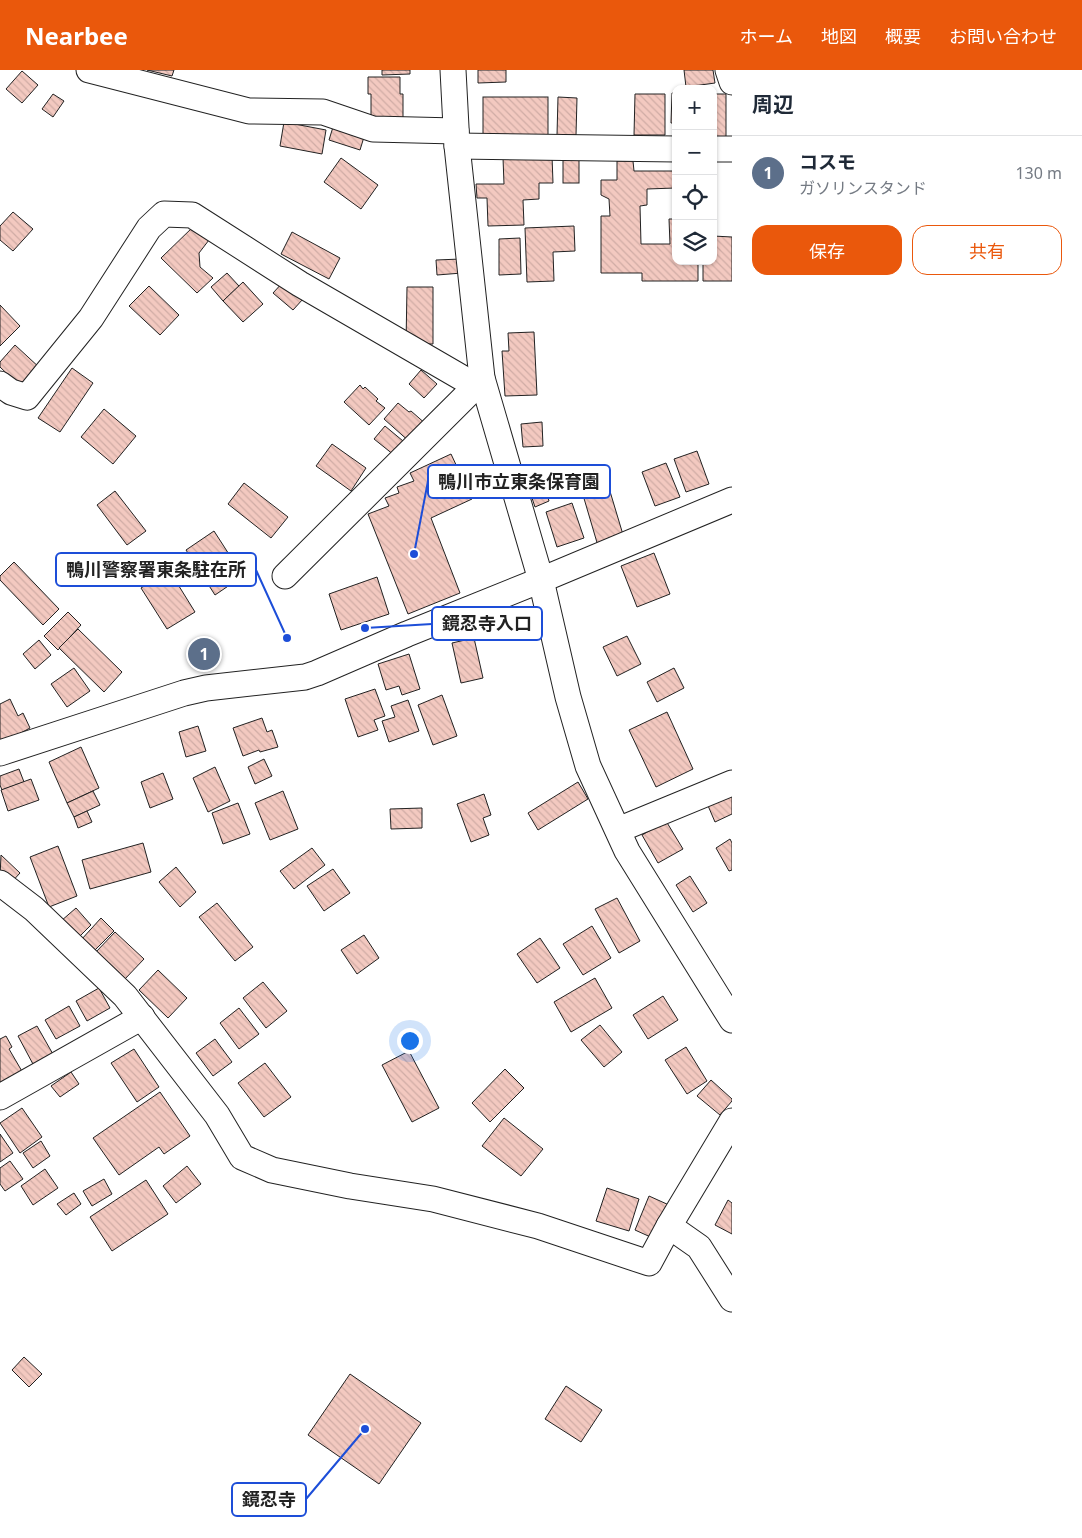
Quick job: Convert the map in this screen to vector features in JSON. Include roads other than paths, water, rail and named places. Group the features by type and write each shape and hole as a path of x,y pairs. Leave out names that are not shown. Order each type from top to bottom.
{"street":[{"path":"89,70 249,111 323,112 373,128 456,139 672,149"},
{"path":"453,70 456,139 479,382 541,580 568,697 588,766 627,851 731,1018"},
{"path":"728,70 732,82"},
{"path":"717,149 732,149"},
{"path":"0,384 11,392 27,397 91,318 149,228 164,214 192,215 300,284 479,382"},
{"path":"285,576 479,382"},
{"path":"0,753 184,693 206,688 305,677 732,500"},
{"path":"618,830 732,783"},
{"path":"0,883 34,910 125,996 217,1115 242,1157 272,1170 350,1186 433,1199 538,1226 649,1263 732,1121"},
{"path":"0,1097 142,1017"},
{"path":"669,1226 699,1247 732,1299"}],"place":[{"name":"鴨川市立東条保育園","path":"414,554"},
{"name":"鏡忍寺入口","path":"365,628"},
{"name":"鴨川警察署東条駐在所","path":"287,638"},
{"name":"コスモ","path":"204,654"},
{"name":"鏡忍寺","path":"365,1429"}]}
